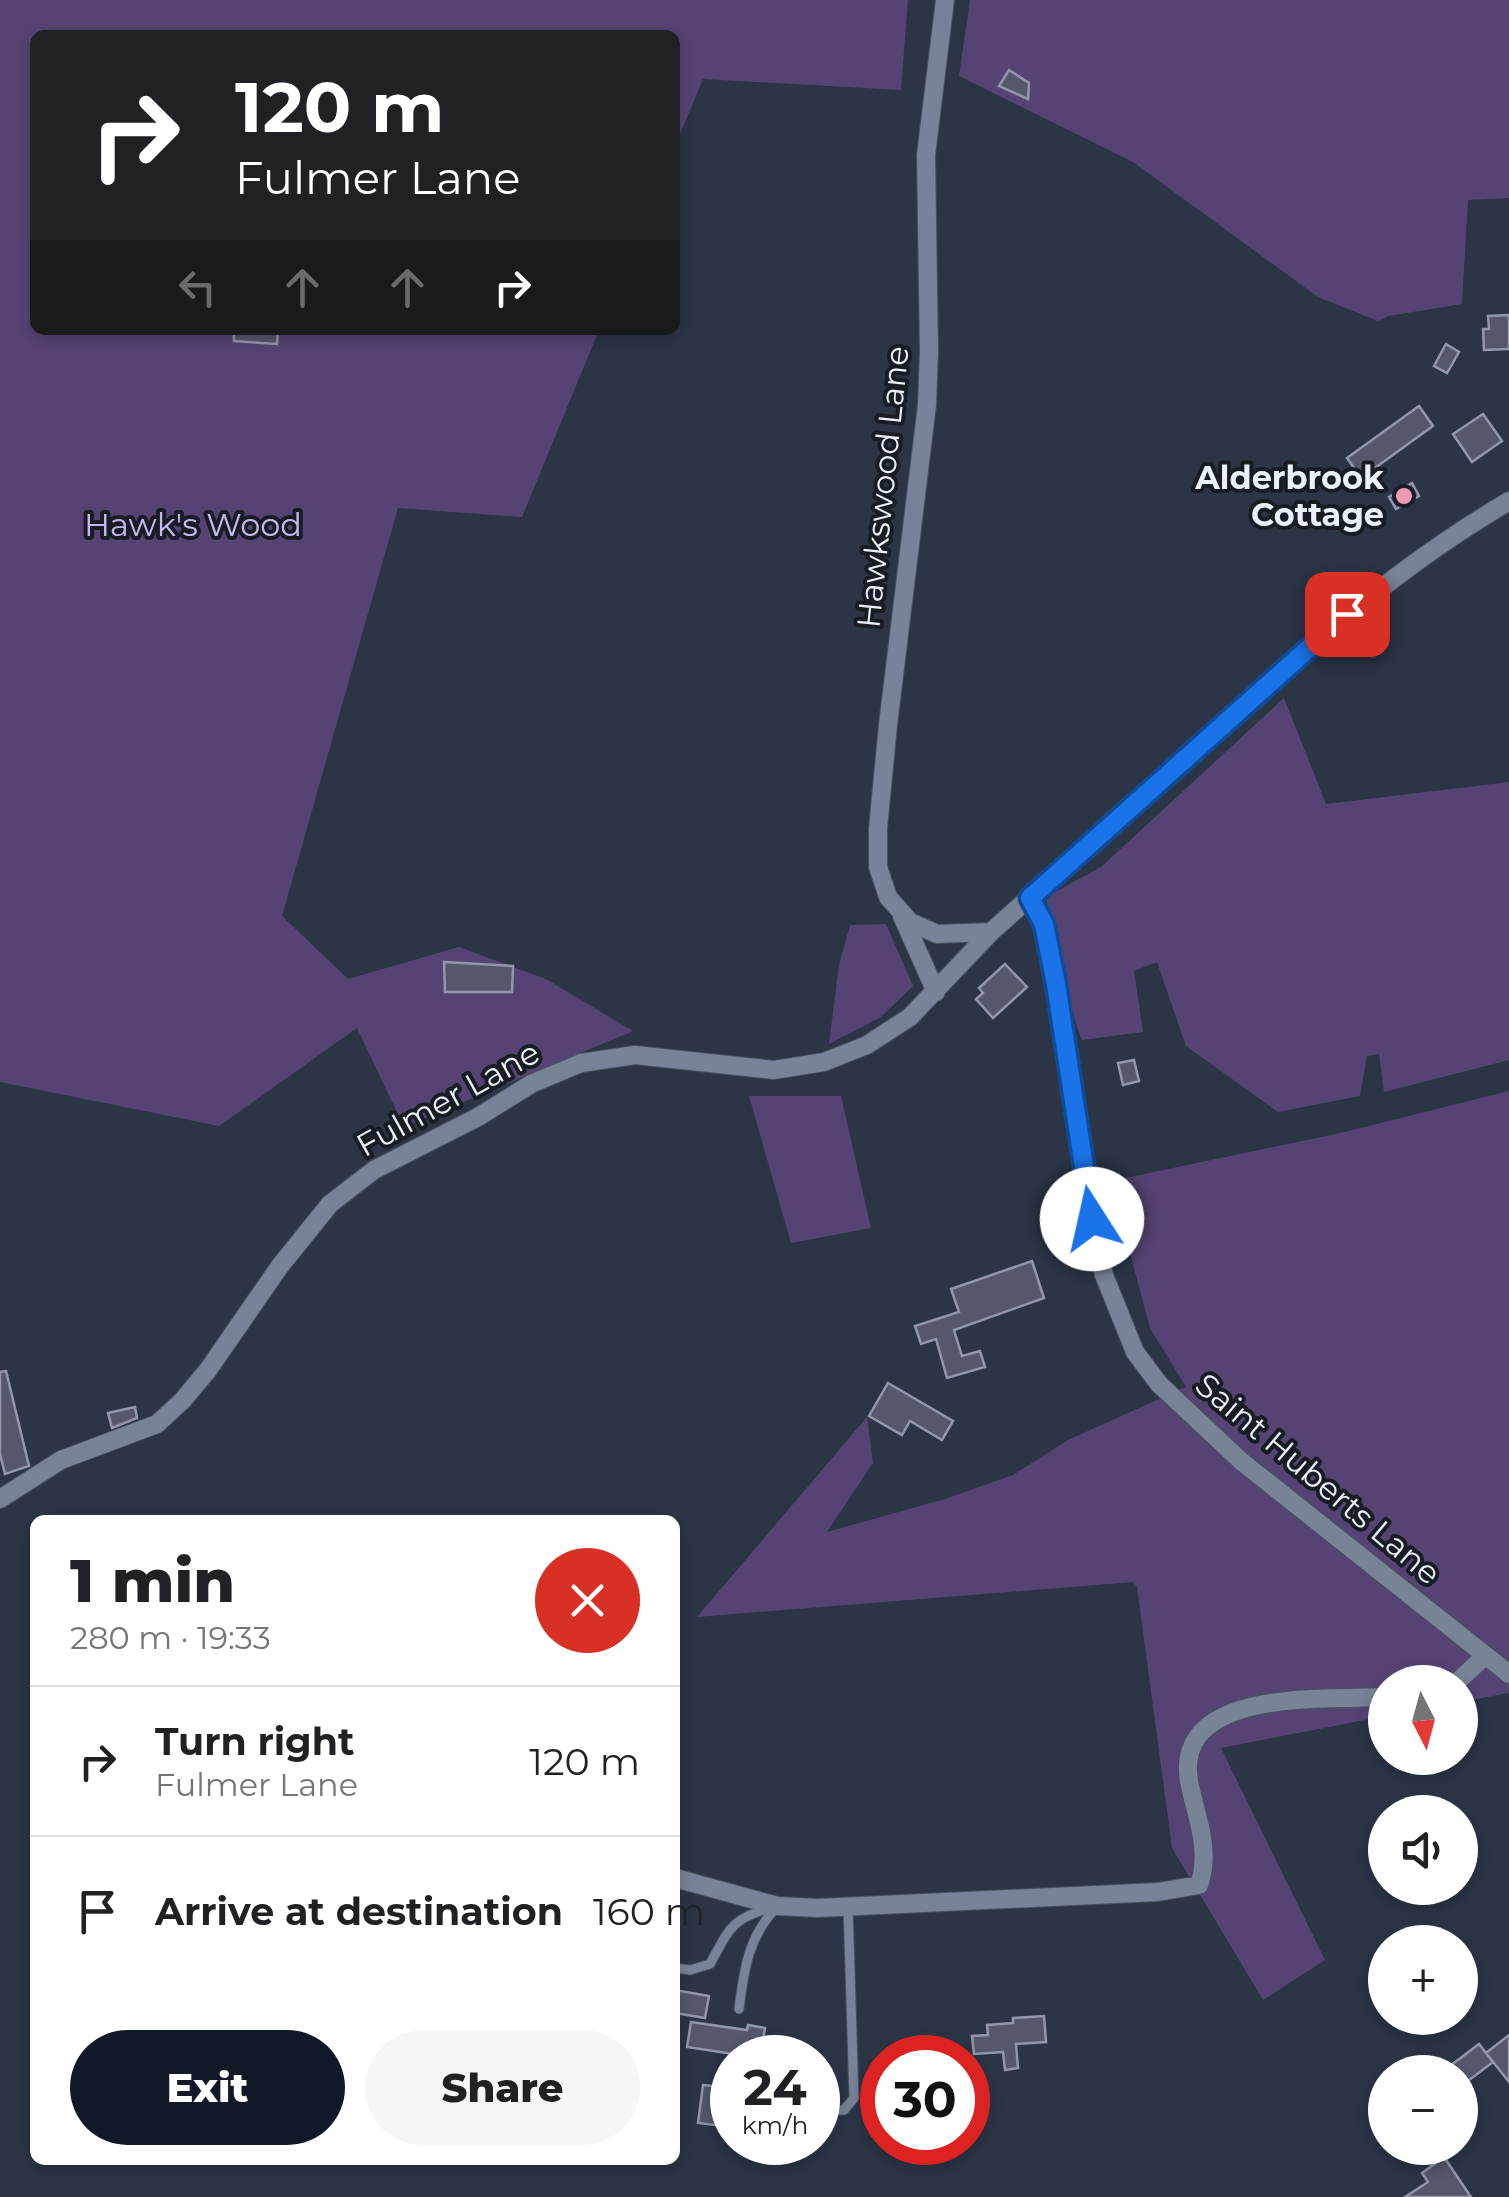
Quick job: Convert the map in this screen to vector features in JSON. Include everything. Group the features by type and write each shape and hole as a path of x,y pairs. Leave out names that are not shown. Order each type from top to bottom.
{"street":[{"name":"Hawkswood Lane","path":"936,992 902,916 882,883 878,828 926,405 930,351 926,156 946,0"},
{"name":"Fulmer Lane","path":"1,1496 61,1460 157,1424 184,1400 208,1370 280,1266 330,1204 374,1170 478,1117 531,1084 581,1062 636,1055 774,1070 824,1062 867,1045 910,1017 992,932 1371,594 1509,501"},
{"name":"Saint Huberts Lane","path":"1030,898 1044,924 1056,984 1086,1191 1104,1275 1135,1352 1159,1384 1240,1461 1509,1674"},
{"path":"902,916 937,934 992,932"},
{"path":"1475,1665 1485,1656"},
{"path":"680,1879 778,1906 1158,1892 1199,1884 1204,1854 1186,1767 1198,1734 1223,1714 1258,1705 1368,1699"}],"lane":[{"path":"680,1969 710,1964 742,1917 778,1906"},
{"path":"739,2009 746,1960 754,1937 778,1906"},
{"path":"840,2110 854,2098 848,1906"}],"green space":[{"name":"Hawk's Wood","path":"0,0 908,0 901,90 703,79 680,134 680,30 30,30 30,335 597,335 522,517 398,508 282,916 348,979 459,947 546,979 633,1031 404,1127 357,1028 219,1126 0,1082"},
{"path":"970,0 1509,0 1509,198 1468,200 1462,304 1378,321 1318,297 1133,162 959,76"},
{"path":"1284,698 1326,804 1509,782 1509,1060 1384,1092 1379,1054 1367,1056 1360,1096 1278,1112 1186,1046 1157,962 1134,971 1143,1032 1082,1040 1059,968 1046,897 1101,867"},
{"path":"886,924 913,986 881,1017 829,1044 839,965 850,925"},
{"path":"1509,1091 1509,1693 1478,1699 1478,1665 1368,1665 1368,1719 1221,1748 1325,1960 1263,2000 1172,1848 1137,1587 1133,1582 697,1617 867,1417 873,1463 827,1532 945,1499 1013,1475 1068,1440 1186,1387 1150,1328 1111,1181 1345,1132"},
{"path":"749,1096 841,1096 871,1228 791,1243"}],"building":[{"path":"1009,70 1029,83 1028,99 999,86"},
{"path":"1509,315 1509,349 1484,350 1483,329 1489,329 1488,316"},
{"path":"234,335 278,335 277,344 234,341"},
{"path":"1446,344 1459,352 1447,373 1434,366"},
{"path":"1419,406 1433,426 1361,478 1347,458"},
{"path":"1483,414 1502,441 1472,462 1453,434"},
{"name":"Alderbrook Cottage","path":"1412,483 1419,496 1396,509 1389,497"},
{"path":"444,962 513,966 512,992 445,992"},
{"path":"1005,964 1027,987 993,1018 976,999 983,993 979,988"},
{"path":"1134,1060 1139,1081 1123,1085 1118,1063"},
{"path":"1032,1261 1044,1298 954,1330 962,1356 980,1351 985,1367 947,1378 936,1339 921,1344 915,1326 959,1312 951,1289"},
{"path":"6,1371 29,1466 5,1474 0,1454 0,1372"},
{"path":"888,1383 953,1421 942,1440 910,1421 902,1435 869,1416"},
{"path":"135,1407 137,1418 112,1428 108,1413"},
{"path":"680,1991 709,1996 705,2018 680,2014"},
{"path":"1044,2016 1046,2042 1016,2044 1018,2068 1005,2070 1003,2052 990,2053 987,2025 1013,2023 1013,2018"},
{"path":"691,2022 747,2030 748,2025 765,2028 764,2035 710,2035 710,2050 687,2047"},
{"path":"1509,2035 1509,2082 1486,2053"},
{"path":"1479,2044 1493,2062 1478,2073 1478,2055 1464,2055"},
{"path":"703,2085 710,2086 710,2124 698,2123"},
{"path":"1433,2165 1449,2165 1471,2197 1405,2197 1428,2182 1422,2173"}],"place":[{"name":"Alderbrook Cottage","path":"1404,496"}],"route":[{"path":"1092,1219 1056,984 1044,924 1030,898 1347,614"}]}
